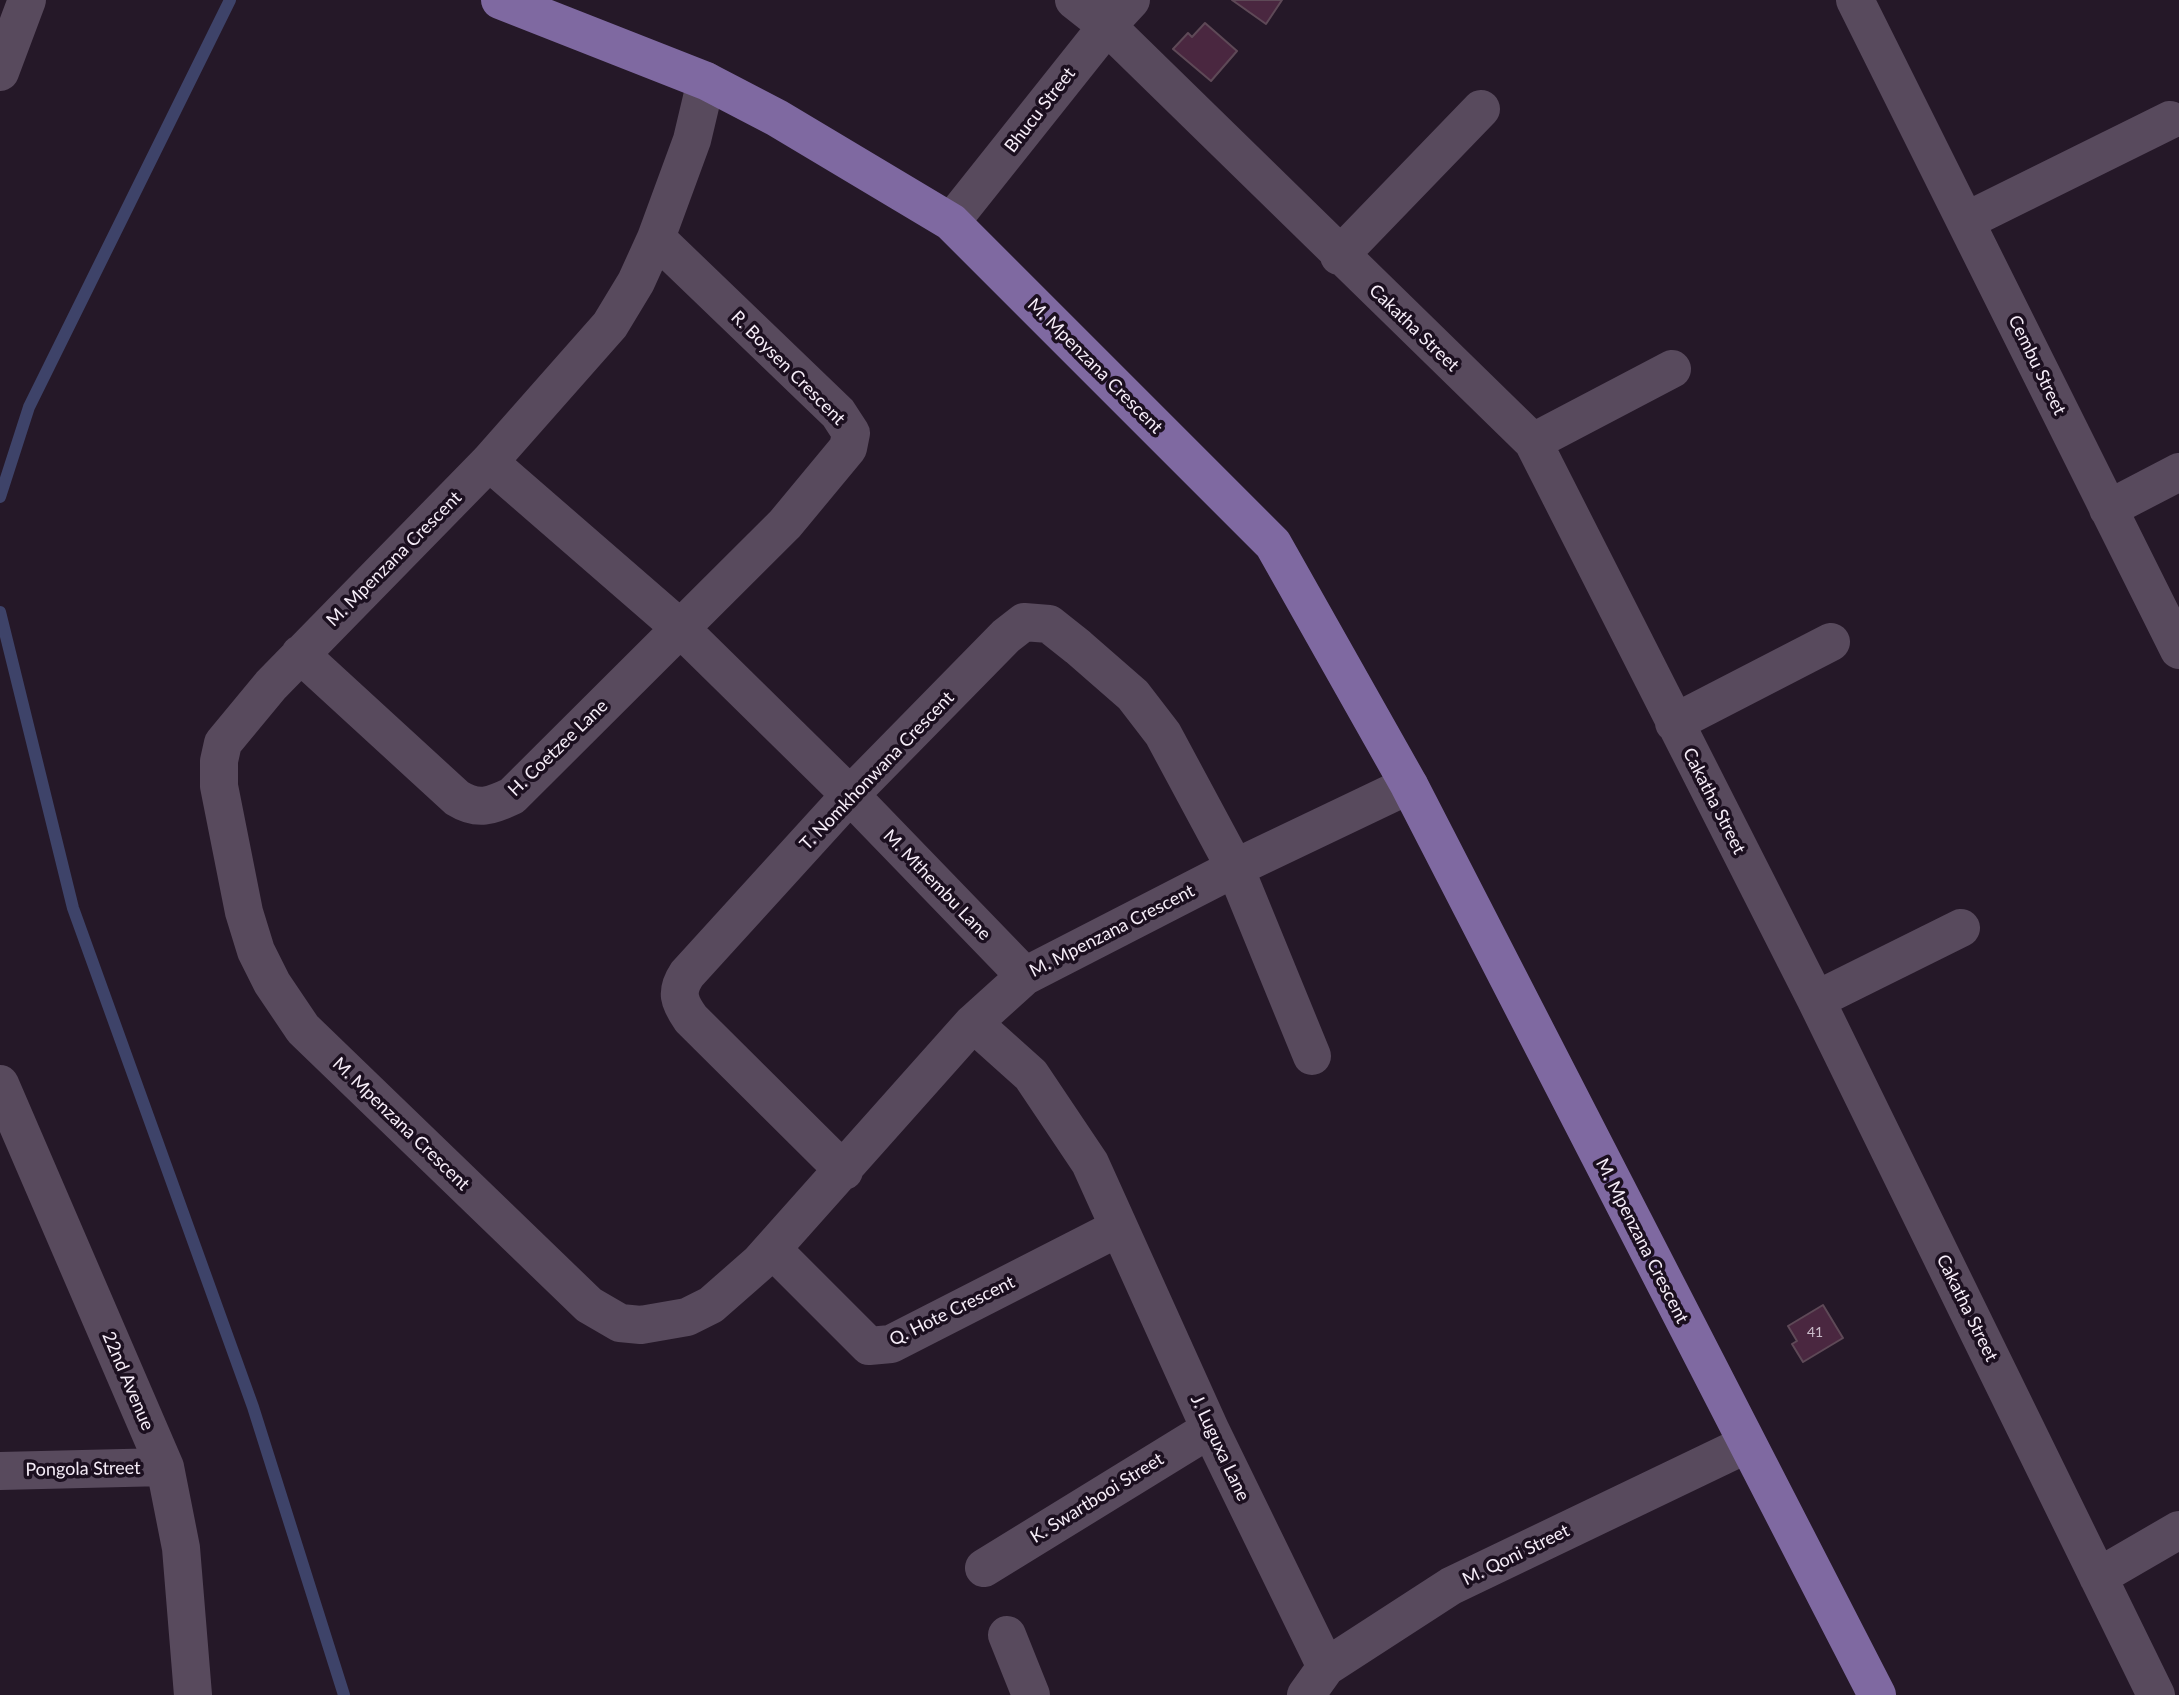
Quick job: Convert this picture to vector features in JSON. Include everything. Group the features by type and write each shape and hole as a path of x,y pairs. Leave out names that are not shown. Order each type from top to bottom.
{"main road":[{"name":"M. Mpenzana Crescent","path":"500,0 706,81 777,118 951,222 1273,544 1409,785 1877,1695"}],"street":[{"path":"0,72 27,0"},
{"name":"Cakatha Street","path":"1074,0 1119,13 1339,256 1533,442 1816,1000 2156,1695"},
{"name":"Cembu Street","path":"1855,0 2179,650"},
{"name":"Bhucu Street","path":"951,222 1119,13"},
{"name":"M. Mpenzana Crescent","path":"706,81 692,140 656,238 636,282 610,326 489,462 300,654 233,727 223,743 219,761 219,786 244,912 256,951 272,983 303,1029 601,1314 620,1322 641,1325 687,1317 711,1304 772,1249 973,1023 1025,976 1235,868 1409,785"},
{"path":"1339,256 1481,109"},
{"path":"1966,221 2170,120"},
{"name":"R. Boysen Crescent","path":"656,238 838,412 851,433 851,441 785,524 679,627"},
{"path":"1533,442 1672,369"},
{"path":"489,462 679,627 850,795"},
{"path":"2108,509 2179,472"},
{"name":"T. Nomkhonwana Crescent","path":"844,1171 691,1019 678,996 679,986 850,795 1015,628 1035,621 1049,624 1133,695 1163,734 1235,868"},
{"name":"H. Coetzee Lane","path":"300,654 457,798 470,806 490,807 512,796 679,627"},
{"path":"1674,723 1831,642"},
{"name":"M. Mthembu Lane","path":"850,795 1025,976"},
{"path":"1235,868 1312,1056"},
{"path":"1816,1000 1961,928"},
{"name":"J. Luguxa Lane","path":"973,1023 1031,1075 1090,1163 1210,1429 1316,1681"},
{"name":"22nd Avenue","path":"5,1107 165,1467 181,1548 193,1695"},
{"name":"Q. Hote Crescent","path":"772,1249 869,1346 891,1344 1118,1228"},
{"name":"K. Swartbooi Street","path":"984,1568 1210,1429"},
{"name":"M. Qoni Street","path":"1316,1681 1451,1586 1746,1444"},
{"name":"Pongola Street","path":"0,1471 165,1467"},
{"path":"2098,1577 2179,1530"},
{"path":"1007,1635 1031,1695"}],"building":[{"path":"1232,0 1282,0 1266,24"},
{"path":"1205,23 1237,51 1211,81 1173,49 1188,33 1192,37"},
{"path":"1823,1305 1843,1338 1803,1362 1792,1344 1797,1341 1788,1326"}],"waterway":[{"path":"0,497 29,407 230,0"},
{"path":"0,612 73,908 253,1407 344,1695"}]}
